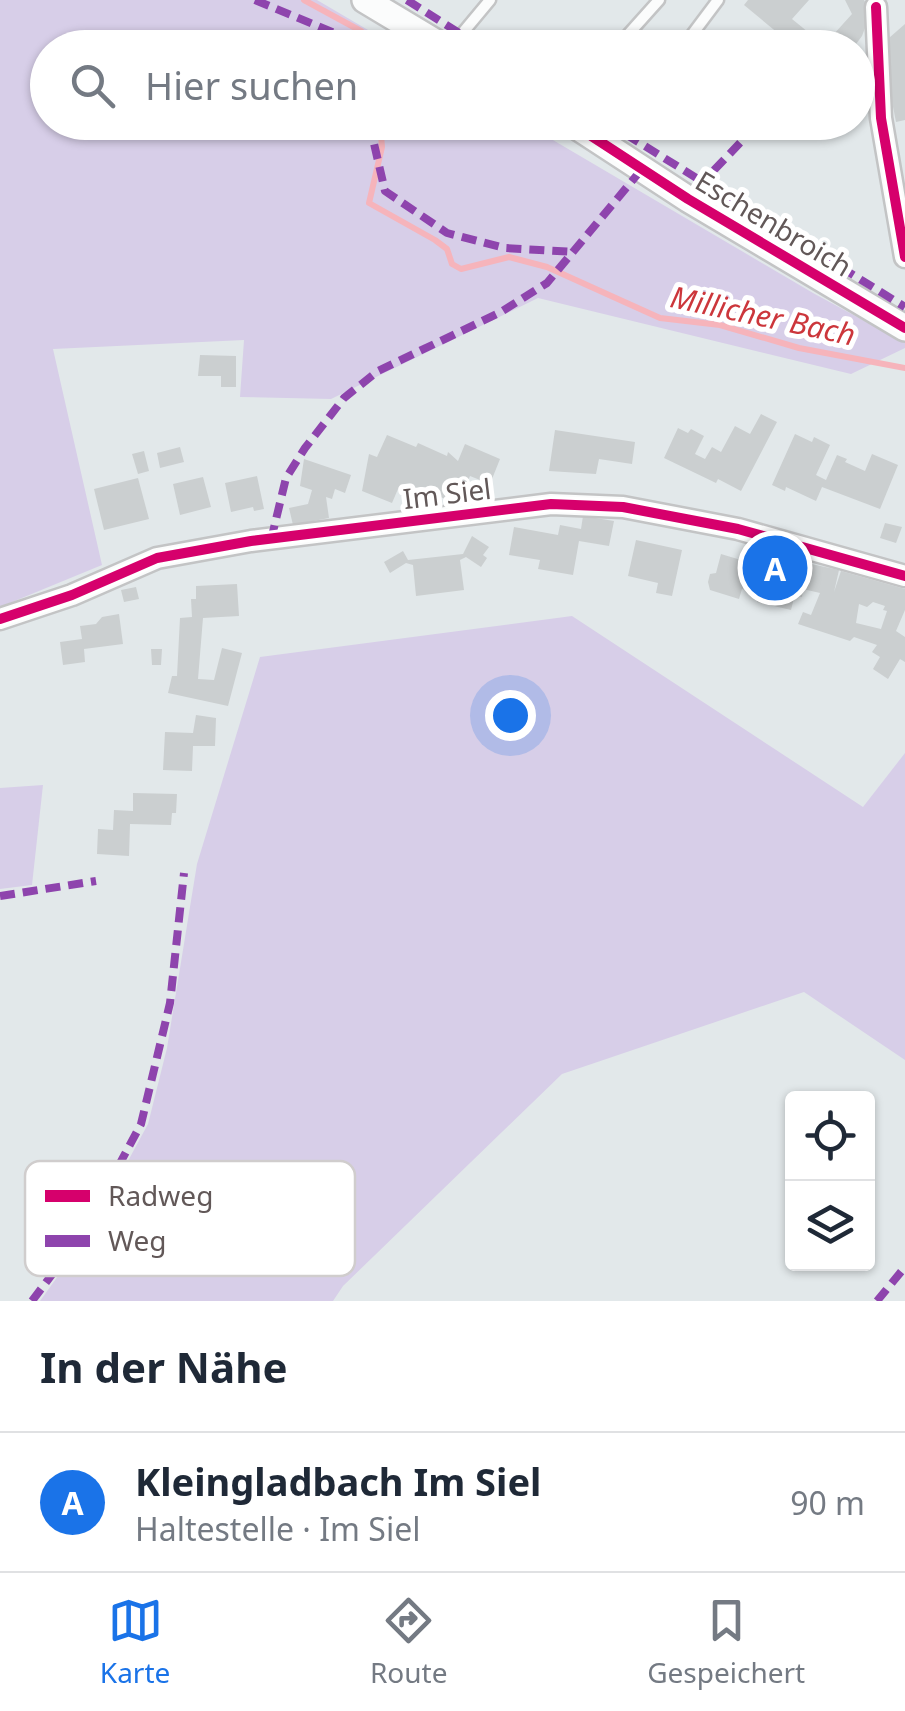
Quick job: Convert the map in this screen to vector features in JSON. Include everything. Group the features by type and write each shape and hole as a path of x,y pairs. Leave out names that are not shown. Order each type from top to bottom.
{"street":[{"path":"366,0 417,30"},
{"path":"874,30 876,7"},
{"path":"875,102 905,257"},
{"name":"Eschenbroich","path":"597,140 905,328"},
{"name":"Im Siel","path":"0,619 72,595 157,558 251,541 551,504 623,507 738,529 905,576"}],"lane":[{"path":"464,30 490,0"},
{"path":"632,30 659,0"},
{"path":"696,30 718,0"},
{"path":"608,147 612,140"}],"shaded area":[{"path":"0,0 317,0 368,30 30,30 30,140 553,140 905,343 905,348 851,374 538,298 331,399 240,397 244,340 53,349 102,565 0,607"},
{"path":"572,616 863,807 905,753 905,1060 804,992 562,1074 355,1274 355,1161 128,1161 148,1124 167,1048 197,864 260,657"},
{"path":"43,785 32,885 0,889 0,788"},
{"path":"58,1276 353,1276 333,1301 40,1301"}],"building":[{"path":"748,0 809,0 792,19 806,30 774,30 744,5"},
{"path":"845,0 864,0 871,12 864,30 838,30 852,14"},
{"path":"905,24 905,120 896,122 888,81 889,38"},
{"path":"200,355 236,356 236,387 221,387 221,376 198,376"},
{"path":"761,414 777,422 741,491 664,458 678,428 704,436 695,454 705,459 712,447 721,452 735,426 750,434"},
{"path":"555,430 635,442 632,464 599,459 596,474 549,471"},
{"path":"795,434 830,445 816,475 826,480 837,455 865,471 872,454 898,465 880,509 822,487 816,501 772,485"},
{"path":"387,435 447,456 448,452 458,461 465,444 500,459 490,484 470,476 466,485 458,482 450,501 431,493 427,502 398,489 392,503 362,491 369,454 377,457"},
{"path":"180,447 184,462 160,468 157,453"},
{"path":"144,451 149,471 138,474 132,454"},
{"path":"304,459 351,475 345,493 335,489 332,499 326,497 329,518 293,525 289,508 308,504 312,490 300,486"},
{"path":"257,476 264,509 231,512 225,483"},
{"path":"203,477 211,507 180,515 173,484"},
{"path":"138,478 149,519 104,530 94,489"},
{"path":"583,516 614,521 609,546 579,541 573,575 538,569 540,560 509,555 514,527 558,535 560,525 581,529"},
{"path":"885,523 902,527 896,543 880,538"},
{"path":"472,536 489,547 481,567 466,557 460,560 464,590 416,596 413,565 406,563 390,573 384,562 403,551 408,560 463,554"},
{"path":"636,540 682,550 672,596 656,593 658,583 628,576"},
{"path":"721,554 767,568 760,590 794,598 791,610 757,602 759,594 742,589 739,599 710,590 710,574 716,573"},
{"path":"784,558 839,570 834,592 841,571 905,589 905,610 896,631 905,637 905,662 900,659 888,679 873,669 880,657 872,652 877,645 854,637 850,641 798,624 803,612 811,615 820,593 803,589 802,597 797,596 799,588 780,583","holes":["873,602 885,606 881,629 856,623 859,604 867,607"]},
{"path":"237,584 239,616 203,618 198,679 214,680 222,648 242,653 228,706 168,693 172,676 177,676 180,618 192,617 191,599 196,599 196,586"},
{"path":"136,587 139,599 124,602 121,590"},
{"path":"119,614 123,644 84,649 85,662 63,665 60,642 82,639 80,626"},
{"path":"151,649 162,649 161,665 152,665"},
{"path":"196,715 216,718 215,746 193,746 192,771 163,770 165,732 193,733"},
{"path":"133,793 177,794 171,825 130,824 129,856 97,854 98,829 113,830 114,810 133,811"}],"waterway":[{"name":"Millicher Bach","path":"304,0 359,30"},
{"name":"Millicher Bach","path":"381,140 369,203 435,240 447,249 452,264 461,269 509,257 547,267 660,318 720,325 799,348 905,368"}],"marked path":[{"path":"255,0 327,30"},
{"path":"407,0 454,30"},
{"path":"373,140 385,191 447,233 505,248 574,252"},
{"path":"635,140 905,307"},
{"path":"698,187 743,140"},
{"path":"271,540 286,478 344,398 378,371 501,312 547,283 642,169"},
{"path":"121,1161 141,1124 170,1003 184,873"},
{"path":"0,896 96,881"},
{"path":"877,1301 905,1267"},
{"path":"32,1301 51,1276"}],"cycle path":[{"path":"876,7 881,118 905,257"},
{"path":"598,140 688,199 905,328"},
{"path":"0,619 72,595 157,558 251,541 551,504 623,507 738,529 905,576"}],"place":[{"name":"Kleingladbach Im Siel","path":"775,568"}]}
